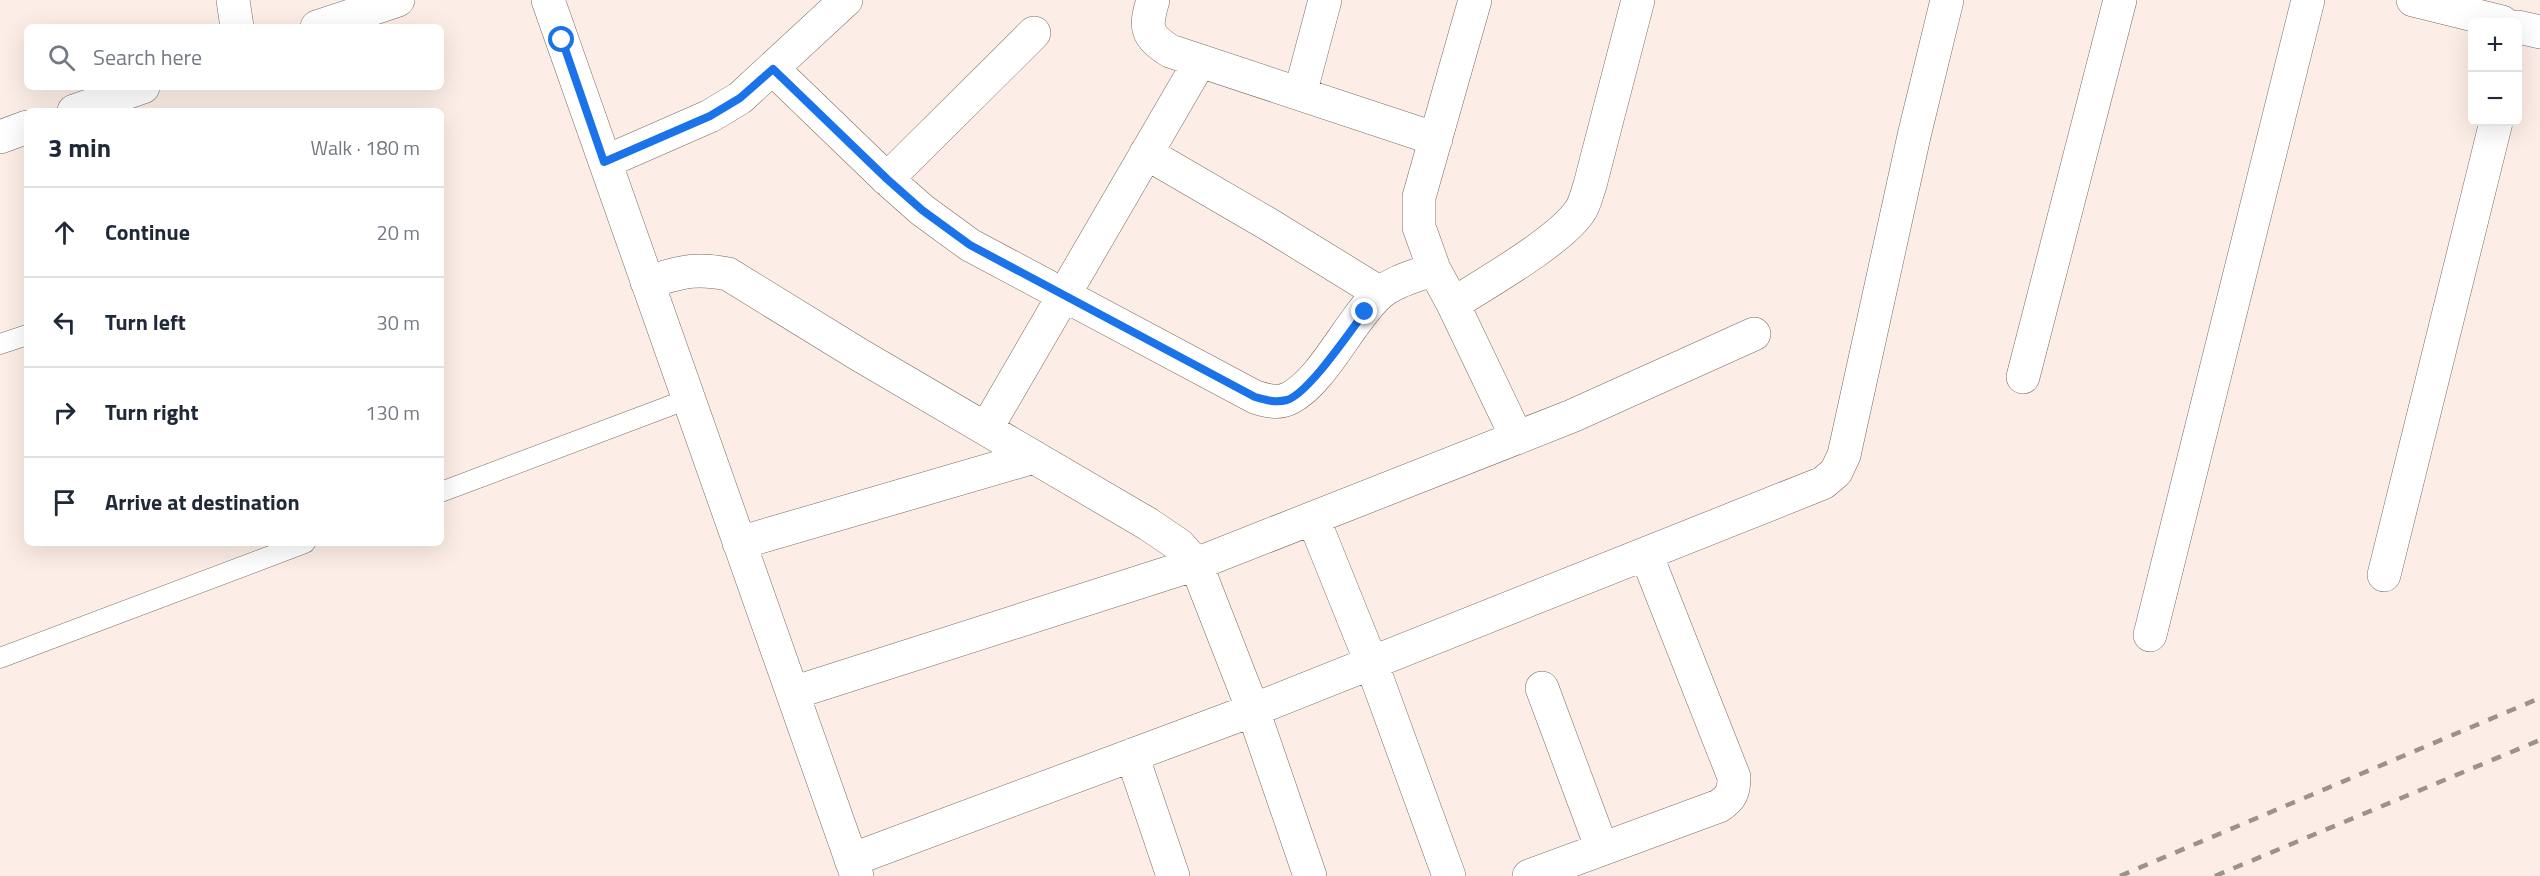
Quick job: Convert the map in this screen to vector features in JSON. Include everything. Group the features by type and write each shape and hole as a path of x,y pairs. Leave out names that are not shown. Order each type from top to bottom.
{"street":[{"path":"233,0 237,24"},
{"path":"322,24 359,6 398,0"},
{"path":"548,0 854,868 1132,754 1253,710 1823,483 1836,472 1844,455 1914,136 1947,0"},
{"path":"604,162 710,116 740,98 846,0"},
{"path":"1152,0 1147,29 1154,41 1170,51 1436,140"},
{"path":"1300,94 1325,0"},
{"path":"1475,0 1419,197 1419,227 1434,269 1517,438"},
{"path":"1453,304 1544,244 1566,226 1580,210 1590,185 1638,0"},
{"path":"2023,377 2120,0"},
{"path":"2150,635 2308,0"},
{"path":"2413,0 2479,18"},
{"path":"887,179 1035,33"},
{"path":"986,429 1200,61"},
{"path":"773,69 887,179 922,210 970,245 1255,397 1273,402 1289,399 1307,386 1380,294 1400,282 1434,269"},
{"path":"83,108 134,90"},
{"path":"2384,575 2495,126"},
{"path":"0,137 24,128"},
{"path":"1146,153 1269,224 1380,294"},
{"path":"647,282 690,270 705,269 728,273 1034,458 1148,524 1179,545 1196,564 1253,710 1310,876"},
{"path":"793,693 1196,564 1572,416 1754,334"},
{"path":"739,543 1034,458"},
{"path":"1313,518 1371,662 1449,876"},
{"path":"1529,876 1719,806 1729,799 1734,791 1734,777 1646,554"},
{"path":"1542,688 1602,849"},
{"path":"1132,754 1173,876"}],"lane":[{"path":"0,344 24,335"},
{"path":"444,491 688,399"},
{"path":"0,658 297,546"}],"railway":[{"path":"2120,876 2540,698"},
{"path":"2215,876 2540,740"}],"route":[{"path":"562,40 604,162 710,116 740,98 773,69 887,179 922,210 970,245 1255,397 1273,402 1289,399 1307,386 1365,312"}]}
